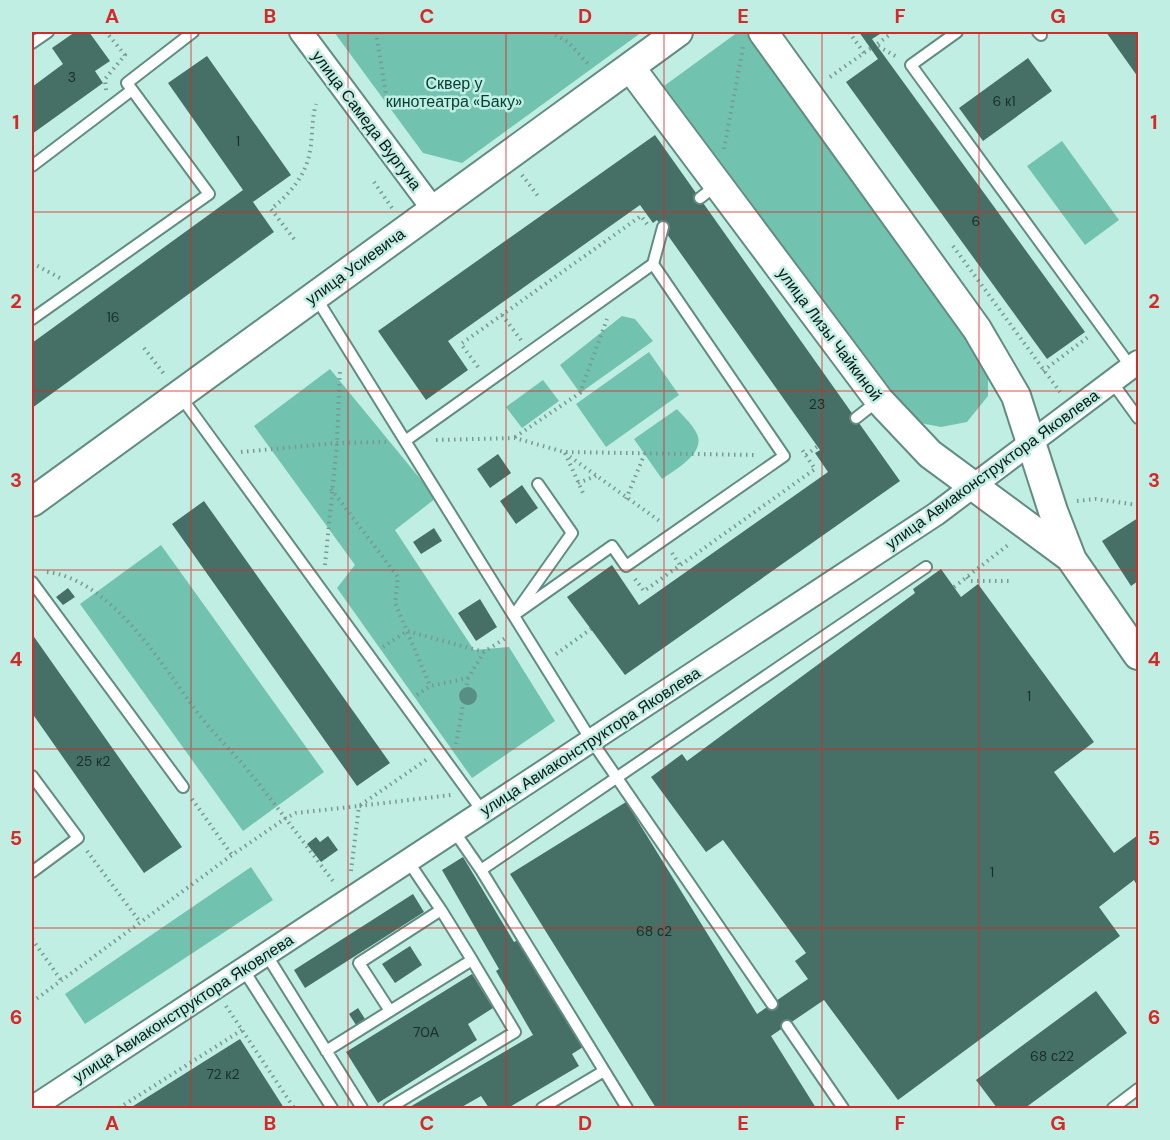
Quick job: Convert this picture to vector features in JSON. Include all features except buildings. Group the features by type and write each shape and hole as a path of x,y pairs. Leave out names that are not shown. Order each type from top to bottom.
{"street":[{"name":"улица Самеда Вургуна","path":"301,32 433,209"},
{"name":"улица Усиевича","path":"32,502 678,32"},
{"name":"улица Лизы Чайкиной","path":"753,37 977,329 1016,396 1072,560 1138,655"},
{"name":"улица Лизы Чайкиной","path":"630,67 709,191 879,400 930,453 972,487 1072,560"},
{"name":"улица Авиаконструктора Яковлева","path":"34,1102 214,988 483,812 972,487 1135,365"}],"lane":[{"path":"32,44 45,32"},
{"path":"32,320 209,194 126,83 193,32"},
{"path":"957,32 911,65 1102,327 1135,365"},
{"path":"32,166 132,90"},
{"path":"405,441 653,264 663,227"},
{"path":"513,615 612,546 626,566 784,456 653,264"},
{"path":"315,296 591,740 772,1004"},
{"path":"1112,382 1138,418"},
{"path":"179,394 483,812"},
{"path":"856,418 879,400"},
{"path":"513,615 572,533 538,484"},
{"path":"481,870 926,567"},
{"path":"32,582 183,787"},
{"path":"32,776 78,838 32,872"},
{"path":"454,831 481,870 627,1108"},
{"path":"389,1108 515,1032 441,910 408,861"},
{"path":"390,1011 359,963 441,910"},
{"path":"266,954 362,1108"},
{"path":"326,1051 472,960"},
{"path":"243,969 332,1108"},
{"path":"787,1026 843,1108"},
{"path":"542,1108 604,1071"},
{"path":"1113,1108 1138,1089"}],"path":[{"path":"106,32 124,55 105,79 107,109"},
{"path":"376,32 389,113"},
{"path":"550,32 568,42 592,69"},
{"path":"849,32 864,53"},
{"path":"893,32 876,45 911,65"},
{"path":"709,191 753,37"},
{"path":"830,77 871,48"},
{"path":"294,239 271,209 295,186 305,169 311,150 310,122 316,104"},
{"path":"374,182 397,215"},
{"path":"489,382 461,344 641,216"},
{"path":"32,263 77,287"},
{"path":"514,438 580,393 618,289"},
{"path":"502,315 530,353"},
{"path":"1043,371 1102,327"},
{"path":"323,591 337,443 341,338"},
{"path":"144,348 179,394"},
{"path":"223,454 337,443 514,438 564,452 784,456"},
{"path":"564,452 626,499 676,531"},
{"path":"564,452 583,493"},
{"path":"626,499 645,453"},
{"path":"626,566 644,591 815,469"},
{"path":"578,483 596,476"},
{"path":"331,488 398,577 395,603 430,686"},
{"path":"1067,501 1095,499 1138,504"},
{"path":"954,587 1009,543"},
{"path":"42,572 53,573 88,588 120,613 174,676 192,705 286,819 333,881"},
{"path":"967,577 970,581 976,582 1012,581"},
{"path":"451,769 468,678 484,652 521,628"},
{"path":"543,663 591,629"},
{"path":"370,656 407,631 484,652"},
{"path":"404,704 430,686 468,678"},
{"path":"346,901 359,806 438,751"},
{"path":"183,787 232,855"},
{"path":"32,1002 232,855 296,813 413,801 468,792"},
{"path":"78,838 140,922"},
{"path":"32,939 61,980"},
{"path":"214,988 294,1108"},
{"path":"119,1108 242,1030"}],"green space":[{"name":"Сквер у кинотеатра «Баку»","path":"334,32 642,32 462,163 423,153"},
{"path":"738,32 746,32 988,367 988,396 967,422 941,427 915,422 664,86"},
{"path":"1062,141 1119,220 1085,245 1027,166"},
{"path":"622,316 635,319 653,341 580,393 560,365"},
{"path":"649,352 679,395 606,447 576,404"},
{"path":"330,369 436,498 395,530 474,650 509,647 555,721 472,778 337,588 355,565 254,426"},
{"path":"543,380 559,401 522,428 506,407"},
{"path":"677,409 696,432 699,439 698,447 688,460 662,479 634,439"},
{"path":"161,545 324,772 243,831 80,604"},
{"path":"251,867 273,900 85,1024 65,994"}]}
